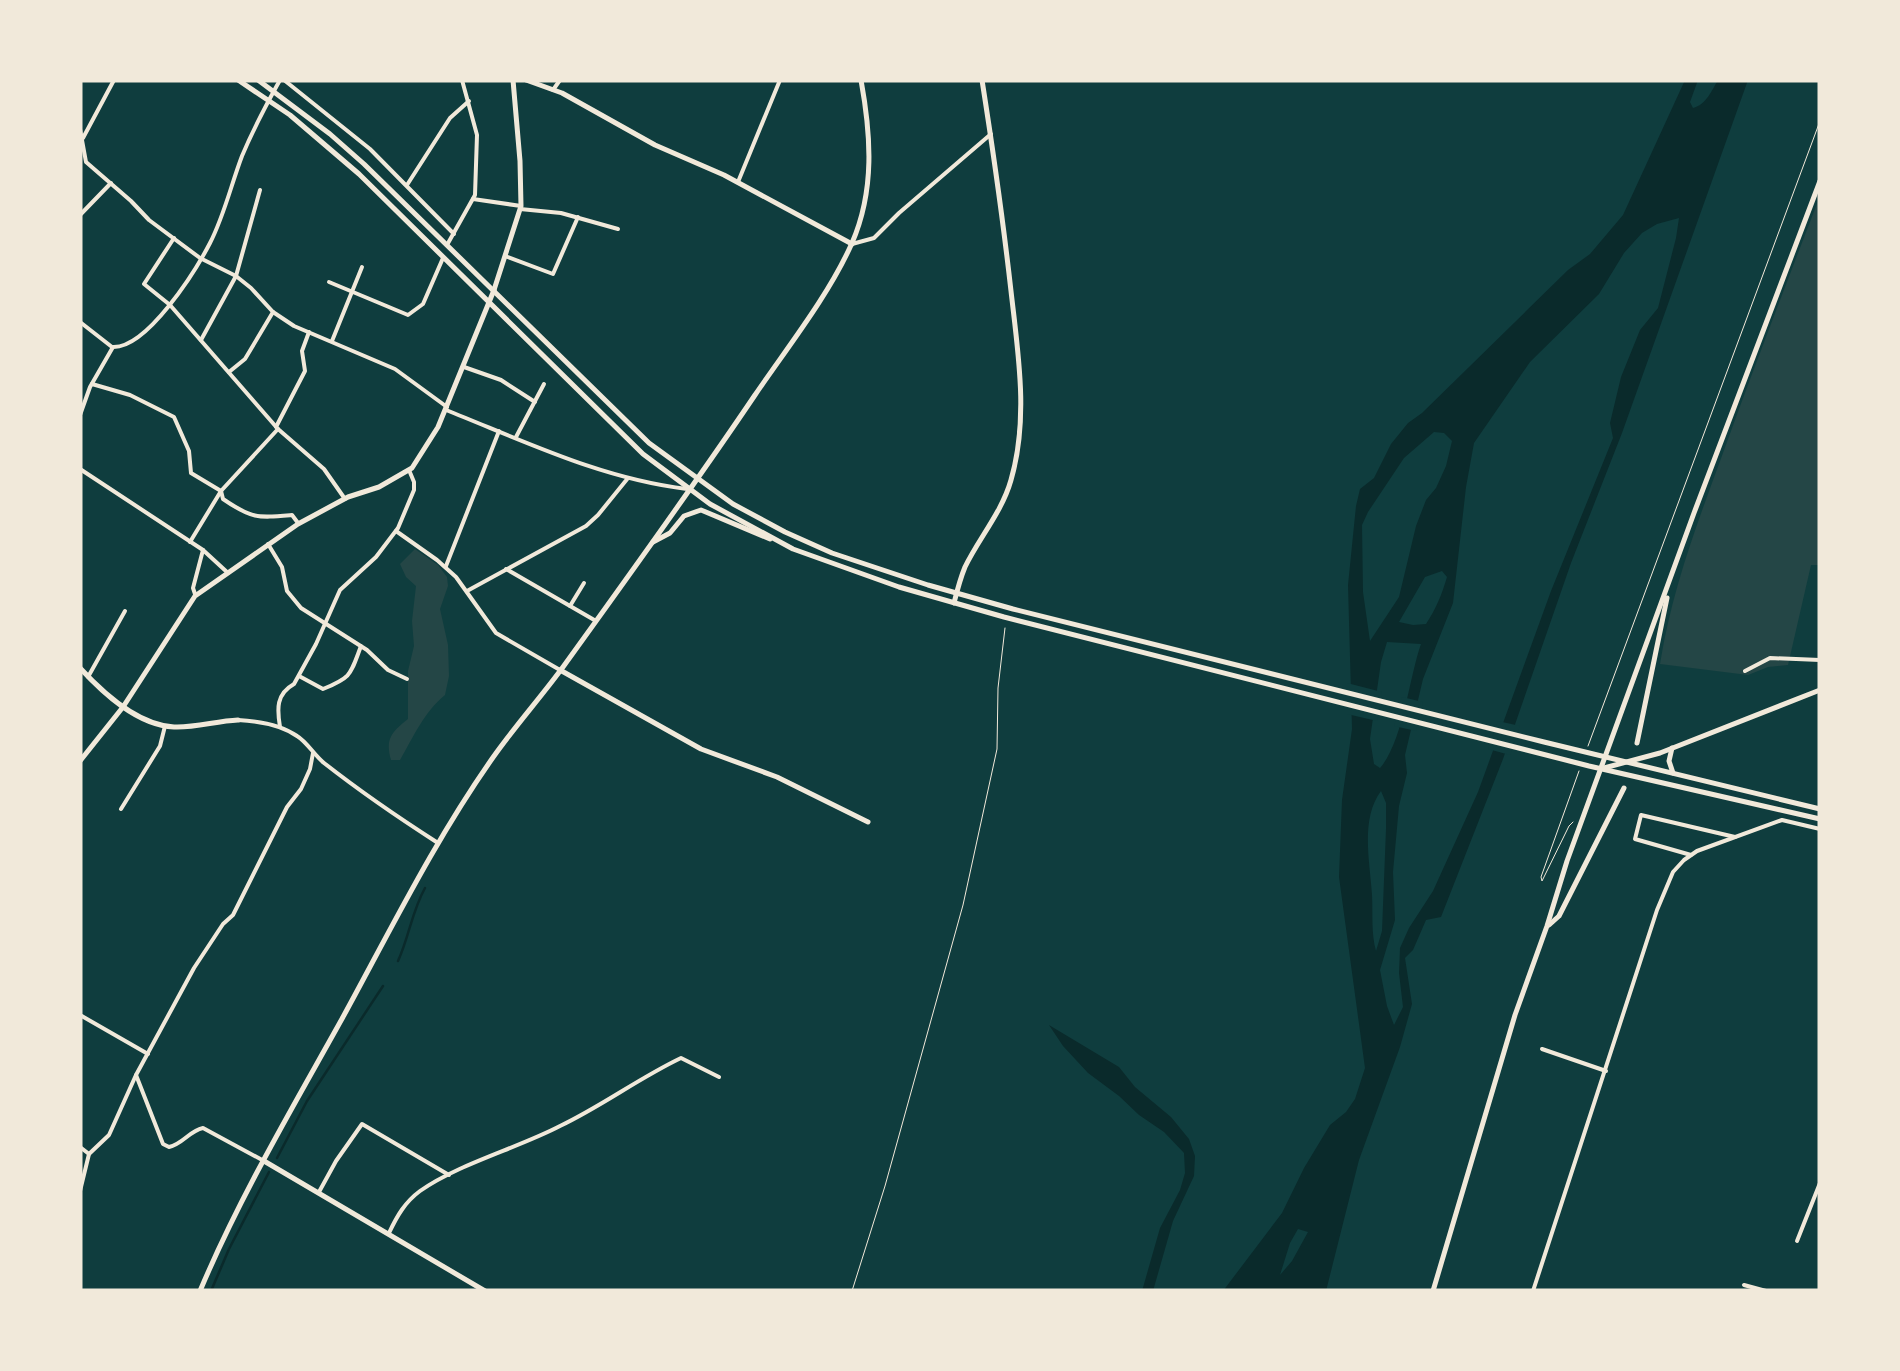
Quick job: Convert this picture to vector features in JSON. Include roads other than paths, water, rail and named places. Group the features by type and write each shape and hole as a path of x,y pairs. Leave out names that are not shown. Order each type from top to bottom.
{"main road":[{"path":"238,80 327,145 624,436 710,504 782,543 847,570 954,604 1601,769 1820,819"},
{"path":"258,80 330,134 649,442 697,480 753,515 832,553 1013,609 1820,809"},
{"path":"80,761 123,707 195,596 298,524 379,487 409,470 422,455 490,303 520,207 513,80"},
{"path":"526,80 597,110 655,145 738,182 852,244"},
{"path":"200,1291 264,1161 438,843 495,755 697,480 813,310 852,244 870,168 861,80"},
{"path":"954,604 966,567 1011,482 1022,408 982,80"},
{"path":"1433,1291 1515,1015 1567,861 1820,181"},
{"path":"653,542 670,533 684,516 701,510 782,543"},
{"path":"1637,743 1669,585"},
{"path":"80,668 123,707 165,726 193,727 238,720"},
{"path":"560,670 701,749 777,777 868,822"},
{"path":"1601,769 1672,748 1820,690"},
{"path":"1672,748 1673,773"},
{"path":"1548,926 1556,922 1624,788"},
{"path":"264,1161 485,1291"}],"street":[{"path":"83,138 114,80"},
{"path":"80,322 112,347 122,347 149,328 170,305 210,244 262,113 282,80 342,124 454,234"},
{"path":"448,245 473,200 476,135 462,80"},
{"path":"554,90 560,80"},
{"path":"738,182 780,80"},
{"path":"408,185 450,118 469,101"},
{"path":"80,129 86,162 149,220 200,258 236,276 273,312 294,326 395,369 446,408 498,431 588,467 690,490"},
{"path":"852,244 874,238 990,134"},
{"path":"80,215 111,183"},
{"path":"201,340 236,276 260,190"},
{"path":"473,200 561,213 618,229"},
{"path":"505,256 553,274 578,218"},
{"path":"174,238 144,284 170,305 277,428 324,469 346,499"},
{"path":"330,282 408,315 423,304 443,258"},
{"path":"332,342 362,266"},
{"path":"228,372 245,359 273,312"},
{"path":"190,542 221,491 277,428 305,370 302,350 309,332"},
{"path":"80,415 112,347"},
{"path":"464,367 502,380 534,402"},
{"path":"92,384 130,395 174,416 189,451 192,472 221,491 223,498 244,514 292,515 298,524"},
{"path":"516,438 544,384"},
{"path":"446,568 498,431"},
{"path":"80,469 203,550 228,572"},
{"path":"280,727 277,706 299,676 340,590 376,557 407,511 414,490 409,470"},
{"path":"468,590 586,526 628,478"},
{"path":"396,531 446,568 468,590 490,628 560,670"},
{"path":"268,544 282,567 287,591 300,608 407,680"},
{"path":"195,596 193,588 203,550"},
{"path":"506,569 596,621"},
{"path":"570,606 584,583"},
{"path":"88,676 125,611"},
{"path":"299,676 324,689 345,680 361,646"},
{"path":"1744,671 1770,658 1820,660"},
{"path":"238,720 280,727 299,736 358,789 438,843"},
{"path":"120,809 160,746 165,726"},
{"path":"80,1190 89,1154 109,1135 136,1075 194,968 222,924 233,915 287,808 302,789 313,752"},
{"path":"1691,855 1635,839 1641,815 1736,837"},
{"path":"1533,1291 1673,872 1691,855 1782,820 1820,829"},
{"path":"80,1015 148,1054"},
{"path":"1542,1049 1606,1071"},
{"path":"389,1233 407,1201 422,1189 558,1128 655,1070 681,1058 720,1077"},
{"path":"136,1075 163,1144 178,1145 194,1130 203,1128 264,1161"},
{"path":"319,1192 362,1124 449,1175"},
{"path":"80,1147 89,1154"},
{"path":"1797,1241 1820,1183"},
{"path":"1744,1285 1766,1291"}],"waterway":[{"path":"398,961 425,888"},
{"path":"277,1158 307,1101 383,986"},
{"path":"211,1291 269,1172"}]}
